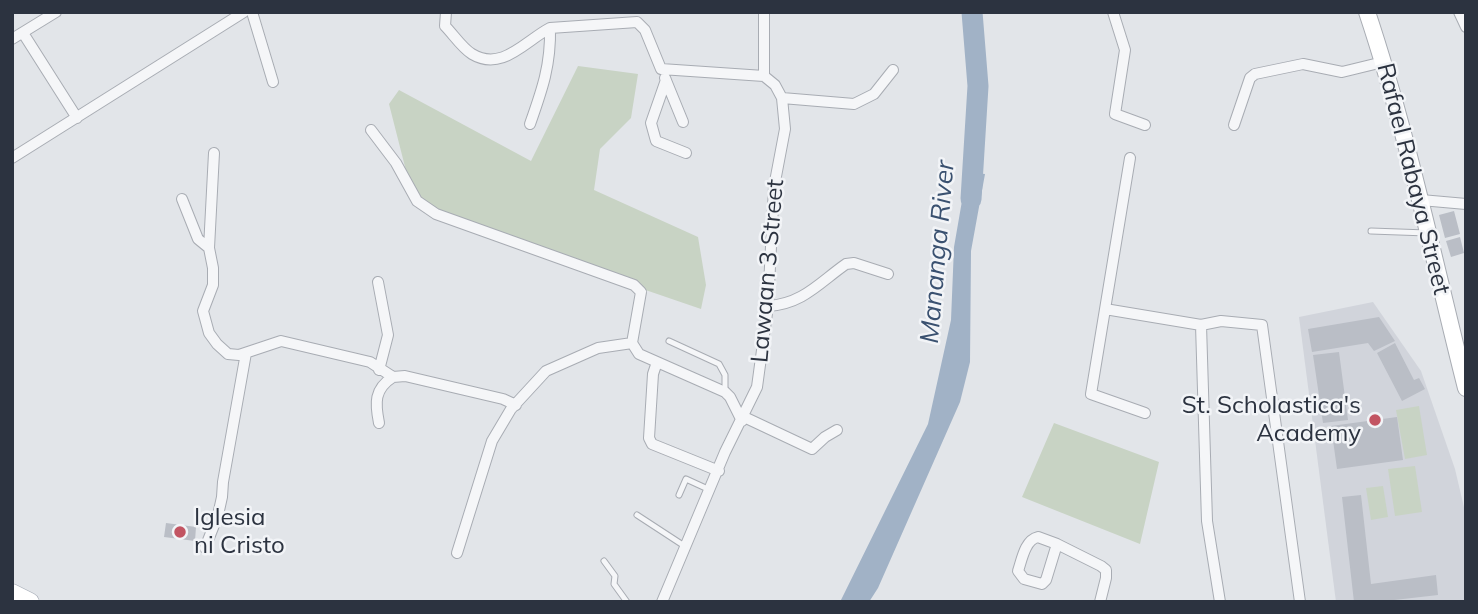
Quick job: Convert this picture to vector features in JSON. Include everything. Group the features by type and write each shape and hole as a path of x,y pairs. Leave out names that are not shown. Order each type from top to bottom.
{"main road":[{"name":"Rafael Rabaya Street","path":"1367,12 1421,200 1466,388"},
{"path":"12,593 30,602"}],"street":[{"path":"12,39 56,12"},
{"path":"12,158 244,12"},
{"path":"252,12 272,82"},
{"path":"446,12 445,26 471,54 489,60 507,58 550,28 637,22 645,30 683,121"},
{"path":"764,12 764,76"},
{"path":"1113,12 1125,50 1115,114 1145,125"},
{"path":"1460,12 1466,27"},
{"path":"530,124 548,74 550,28"},
{"path":"23,33 77,118"},
{"path":"1234,125 1250,78 1255,74 1303,64 1342,72 1383,62"},
{"path":"664,75 764,76 775,85 782,98 853,104 874,94 893,70"},
{"path":"664,75 650,123 656,141 686,153"},
{"name":"Lawaan 3 Street","path":"662,602 725,452 757,387 768,306 774,187 785,129 782,98"},
{"path":"371,130 396,163 417,201 436,214 634,285 641,292 632,343 639,354 724,392 743,419 812,449 836,430"},
{"path":"214,153 209,248 213,285 203,311 209,333 220,348 228,354 239,355 281,341 370,362 393,377"},
{"path":"1130,158 1091,394 1145,413"},
{"path":"181,199 198,239 209,248"},
{"path":"1421,200 1466,204"},
{"path":"768,306 797,301 846,264 854,263 888,274"},
{"path":"378,282 388,335 379,370"},
{"path":"1105,310 1201,325 1221,321 1262,325 1300,602"},
{"path":"1201,325 1207,521 1220,602"},
{"path":"457,553 492,441 516,405 547,371 598,348 632,343"},
{"path":"205,548 222,497 246,353"},
{"path":"657,362 653,374 649,438 652,444 719,471"},
{"path":"379,423 375,404 377,394 384,382 393,377 405,376 503,399 516,405"},
{"path":"1057,544 1046,580 1042,584 1020,576 1018,571 1028,543 1032,538 1038,537 1057,544 1106,570 1100,602"}],"lane":[{"path":"1371,231 1427,233"},
{"path":"669,341 719,364 725,375 724,392"},
{"path":"679,495 686,479 710,490"},
{"path":"637,515 686,547"},
{"path":"604,561 615,576 614,584 627,602"}],"shaded area":[{"name":"St. Scholastica's Academy","path":"1373,302 1421,371 1455,469 1466,516 1466,602 1336,602 1299,317"}],"green space":[{"path":"578,66 638,74 631,118 600,149 594,190 698,237 706,285 701,309 444,221 415,206 389,104 399,90 531,161"},
{"path":"1419,406 1427,455 1405,459 1396,410"},
{"path":"1054,423 1159,462 1140,544 1022,497"},
{"path":"1415,466 1422,512 1395,516 1388,469"},
{"path":"1383,486 1388,517 1371,520 1366,488"}],"water":[{"path":"967,172 985,174 971,251 970,362 960,402 878,588 869,602 840,602 928,424 951,320 954,247"}],"building":[{"path":"1454,211 1460,234 1445,238 1439,215"},
{"path":"1460,237 1464,253 1451,257 1446,241"},
{"path":"1379,317 1395,341 1374,351 1368,343 1312,352 1308,329"},
{"path":"1395,343 1414,380 1419,378 1425,389 1402,401 1377,353"},
{"path":"1339,352 1348,420 1323,423 1313,355"},
{"path":"1397,417 1403,460 1337,469 1331,426"},
{"path":"1361,495 1371,584 1436,575 1438,595 1354,602 1342,497"},
{"name":"Iglesia ni Cristo","path":"166,523 196,527 195,541 164,537"}],"waterway":[{"name":"Mananga River","path":"971,199 978,86 972,12"}],"place":[{"name":"St. Scholastica's Academy","path":"1375,420"},
{"name":"Iglesia ni Cristo","path":"180,532"}]}
